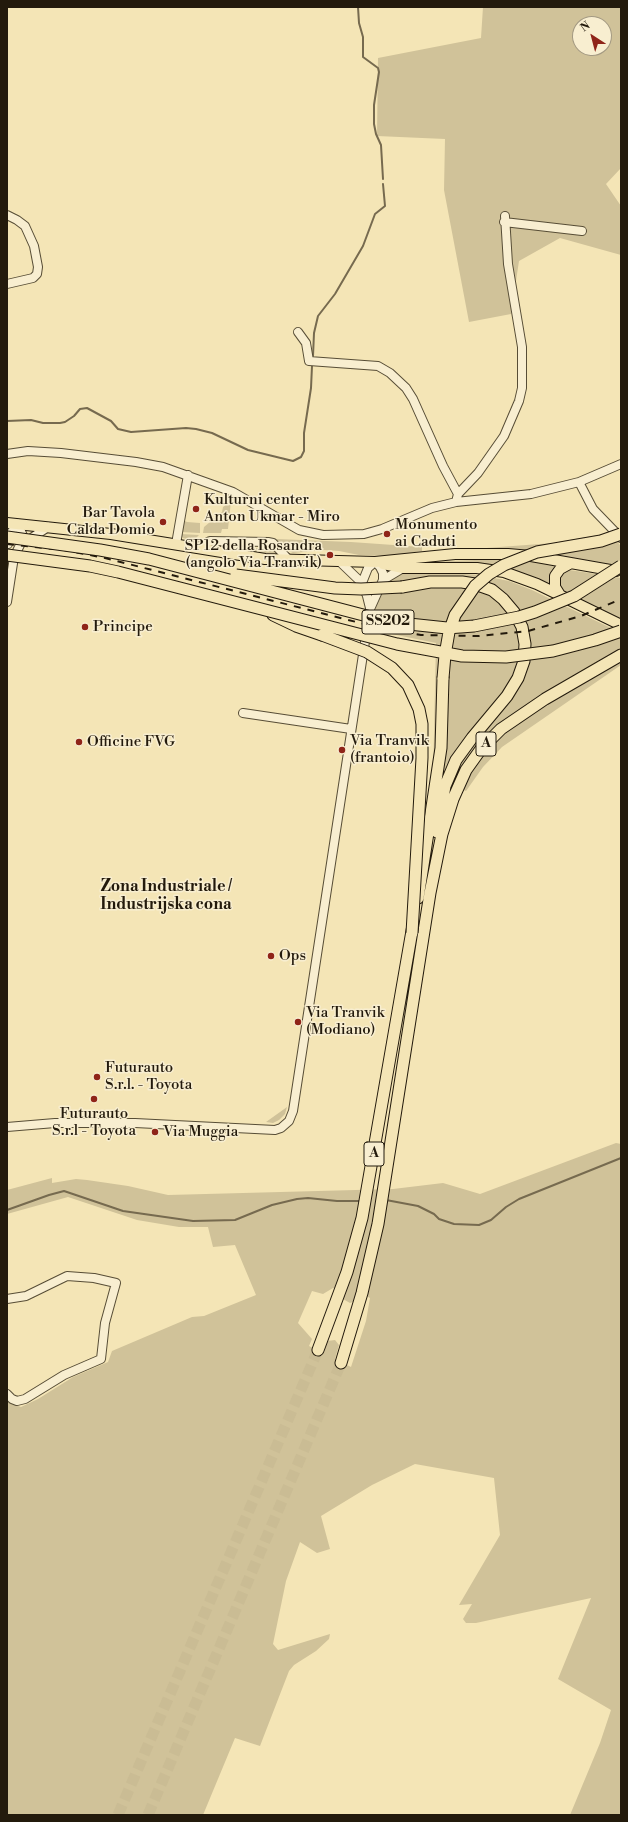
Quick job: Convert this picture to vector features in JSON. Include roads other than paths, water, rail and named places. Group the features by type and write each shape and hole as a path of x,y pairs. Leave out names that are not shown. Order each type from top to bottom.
{"highway":[{"name":"A","path":"318,1350 340,1291 362,1218 426,850 441,748 445,654 449,632 455,615 475,586 504,565 537,552 601,541 621,534"},
{"name":"SS202","path":"8,549 100,550 149,559 390,622 447,628 474,626 536,612 574,596 621,566"},
{"name":"SS202","path":"8,549 132,575 265,611 430,651 486,658 506,657 553,651 596,640 621,631"},
{"name":"A","path":"149,559 234,574 328,587 361,589 402,587 430,582 462,582 475,584 492,590 503,599 514,612 522,627 524,661 518,678 507,696 456,760 445,786 438,826 430,893 378,1224 362,1293 342,1363"},
{"name":"A","path":"265,611 296,626 367,652 380,659 401,676 415,697 422,724 423,741 412,933"},
{"name":"A","path":"430,893 442,834 453,799 466,770 481,749 501,729 522,713 621,655"}],"main road":[{"path":"7,523 176,544 265,559 290,561 375,562 449,554 485,553 531,556 606,571 621,571"},
{"path":"375,562 403,568 477,568 504,572 520,577 560,595 621,625"},
{"path":"560,595 555,588 555,576 560,569 571,563"}],"street":[{"path":"7,215 25,226 34,246 38,267 37,274 33,278 7,284"},
{"path":"457,498 478,473 504,436 519,401 522,388 521,341 511,290 504,219 582,231"},
{"path":"298,332 306,343 309,361 378,366 390,373 406,388 413,399 457,498"},
{"path":"7,454 28,451 44,452 136,462 162,467 233,492 299,530 323,535 352,535 372,532 457,498 531,494 579,482 621,464"},
{"path":"176,544 188,475"},
{"path":"579,482 593,509 621,539"},
{"path":"7,602 8,535 18,524 22,536 20,546"},
{"path":"8,549 20,546 48,527"},
{"path":"198,548 210,541 268,542 273,543 290,561"},
{"path":"339,561 362,583 370,609"},
{"path":"7,1127 55,1123 135,1123 274,1130 286,1125 293,1111 370,609 383,580 383,573 375,562 368,568 362,583"},
{"path":"383,580 403,568"},
{"path":"243,712 351,729"},
{"path":"7,1299 26,1296 67,1276 94,1278 116,1283 105,1323 101,1358 64,1375 25,1400 18,1401 12,1399 7,1394"}],"waterway":[{"path":"358,7 359,23 363,37 363,57 378,68 379,72 374,105 374,124 376,134 381,145 383,179"},
{"path":"313,356 314,333 318,316 335,294 363,246 375,214 385,206 383,184"},
{"path":"7,421 31,420 43,423 60,423 65,422 74,416 80,409 87,408 111,421 118,429 131,432 186,428 196,429 212,433 248,450 293,461 301,457 304,451 304,433 311,388 312,366"},
{"path":"386,1200 418,1206 434,1214 439,1219 454,1224 479,1225 491,1220 506,1207 519,1199 621,1158"},
{"path":"7,1210 64,1191 123,1211 193,1221 235,1220 272,1205 297,1199 308,1198 337,1201 361,1201"}],"tunnel":[{"path":"118,1815 318,1350"},
{"path":"148,1815 341,1363"}],"railway":[{"path":"7,544 64,550 105,558 372,626 421,635 479,636 528,631 581,616 621,599"}],"place":[{"name":"Kulturni center Anton Ukmar - Miro","path":"196,509"},
{"name":"Bar Tavola Calda Domio","path":"163,522"},
{"name":"Monumento ai Caduti","path":"387,534"},
{"name":"SP12 della Rosandra (angolo Via Tranvik)","path":"330,555"},
{"name":"Principe","path":"85,627"},
{"name":"Officine FVG","path":"79,742"},
{"name":"Via Tranvik (frantoio)","path":"342,750"},
{"name":"Ops","path":"271,956"},
{"name":"Via Tranvik (Modiano)","path":"298,1022"},
{"name":"Futurauto S.r.l. - Toyota","path":"97,1077"},
{"name":"Futurauto S.r.l - Toyota","path":"94,1099"},
{"name":"Via Muggia","path":"155,1132"}],"district":[{"name":"Zona Industriale / Industrijska cona","path":"166,896"}]}
